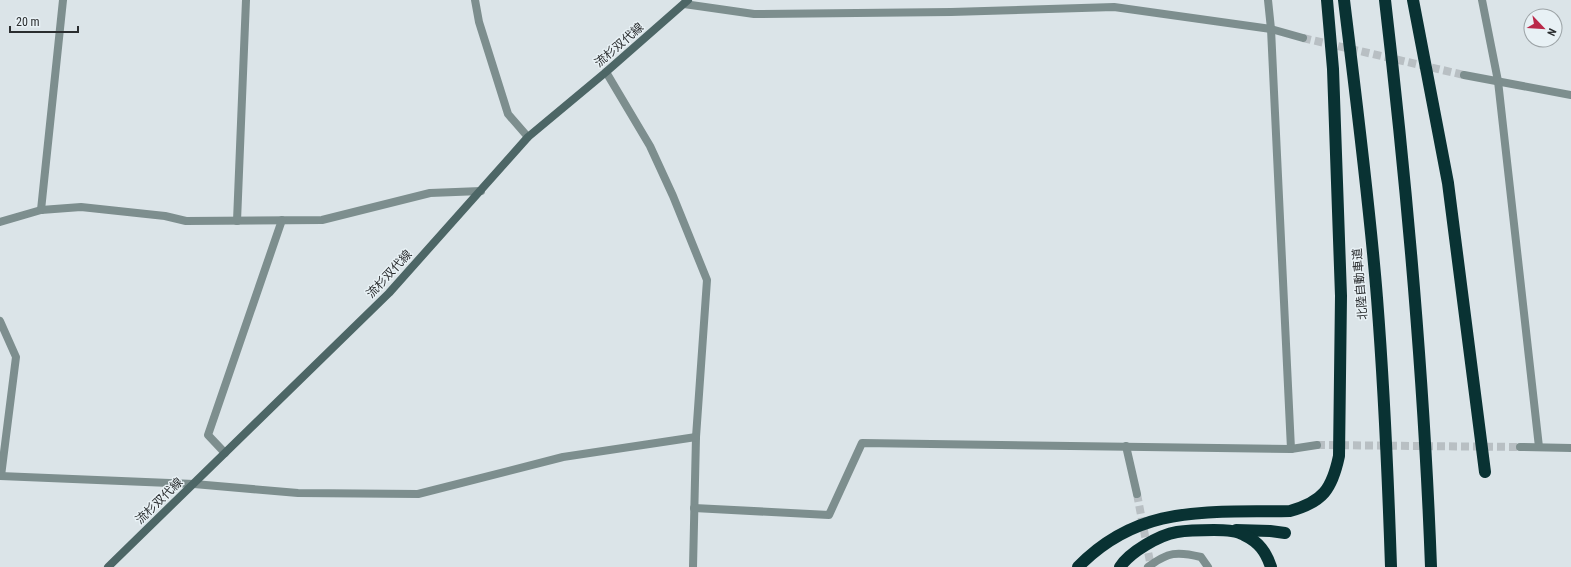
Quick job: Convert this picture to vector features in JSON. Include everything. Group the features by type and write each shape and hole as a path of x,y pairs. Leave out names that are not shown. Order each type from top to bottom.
{"highway":[{"path":"1078,567 1106,543 1125,531 1164,517 1185,514 1290,511 1305,507 1319,498 1329,488 1336,474 1339,456 1341,296 1333,69 1327,0"},
{"name":"北陸自動車道","path":"1344,0 1357,102 1376,298 1391,567"},
{"path":"1385,0 1416,295 1429,497 1431,567"},
{"path":"1413,0 1448,183 1485,472"},
{"path":"1120,567 1137,550 1155,540 1176,532 1225,530 1285,533"},
{"path":"1225,530 1243,534 1256,543 1267,554 1271,567"}],"main road":[{"name":"流杉双代線","path":"108,567 389,293 528,137 606,72 686,2"}],"street":[{"path":"40,210 62,0"},
{"path":"237,221 246,0"},
{"path":"475,0 479,22 508,114 528,137"},
{"path":"1268,0 1271,29 1291,449"},
{"path":"1482,0 1498,81 1539,447"},
{"path":"686,2 754,14 951,12 1114,7 1271,29 1303,38"},
{"path":"606,72 650,146 673,196 707,280 696,437 693,567"},
{"path":"1464,75 1571,95"},
{"path":"0,222 40,210 81,207 165,216 186,221 322,220 430,193 481,191"},
{"path":"225,454 208,435 282,220"},
{"path":"0,321 16,357 1,476 194,484 298,493 418,494 563,457 696,437"},
{"path":"694,508 829,515 862,443 1291,449 1317,445"},
{"path":"1126,446 1137,494"},
{"path":"1520,447 1571,448"},
{"path":"1148,567 1162,557 1184,552 1201,557 1208,567"}],"tunnel":[{"path":"1303,38 1464,75"},
{"path":"1317,445 1520,447"},
{"path":"1137,494 1151,567"}]}
